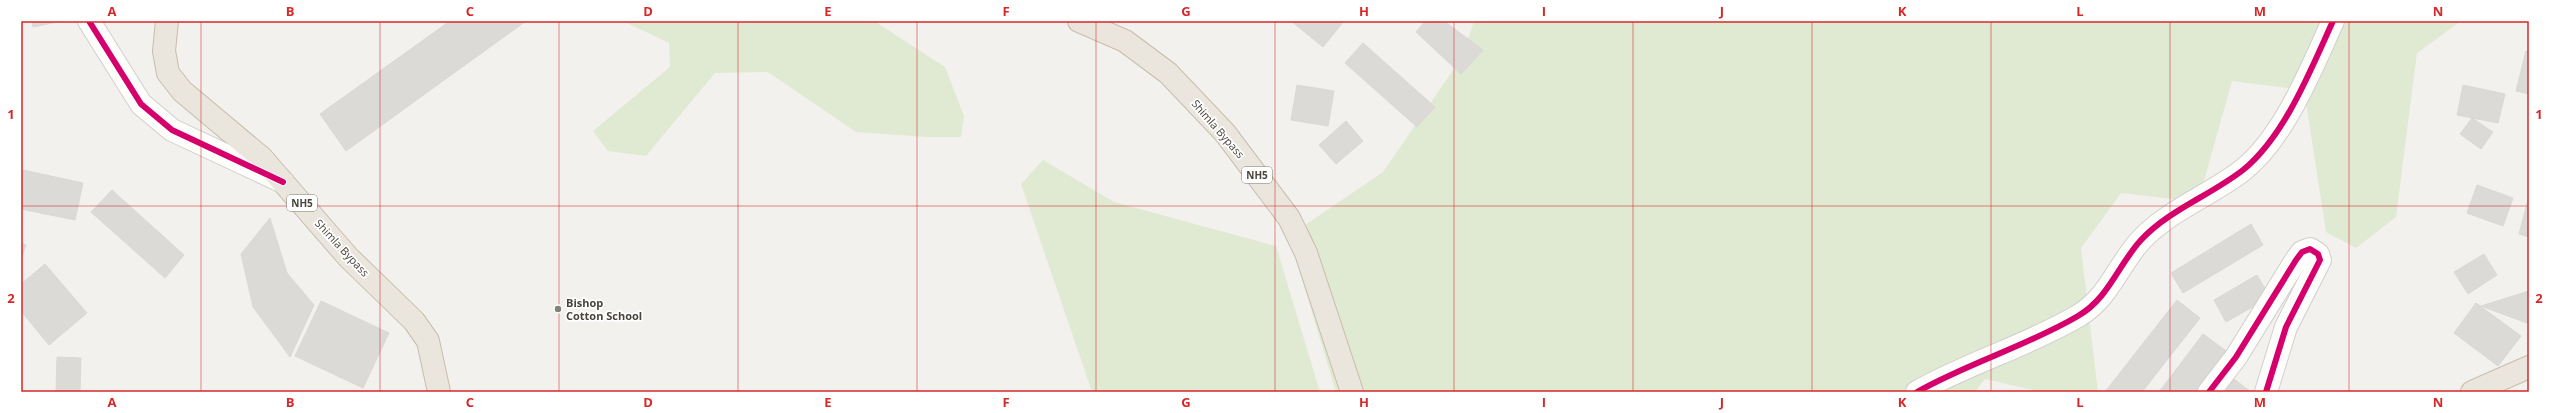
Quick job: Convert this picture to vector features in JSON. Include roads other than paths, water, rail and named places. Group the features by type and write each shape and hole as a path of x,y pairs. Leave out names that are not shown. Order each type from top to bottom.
{"highway":[{"name":"Shimla Bypass","path":"167,21 164,51 168,73 182,91 241,139 283,182 348,257 414,321 428,341 439,392"},
{"name":"Shimla Bypass","path":"1079,21 1125,41 1168,73 1225,133 1289,218 1306,253 1352,392"},
{"path":"2472,392 2529,367"}],"street":[{"path":"89,21 141,104 172,130 283,182"},
{"path":"1917,392 2014,348 2078,316 2092,306 2112,286 2141,240 2177,211 2244,169 2262,149 2278,128 2295,99 2333,21"},
{"path":"2209,392 2236,357 2292,265 2302,252 2310,249 2318,254 2320,260 2286,327 2266,392"}],"place":[{"name":"Bishop Cotton School","path":"558,309"}]}
